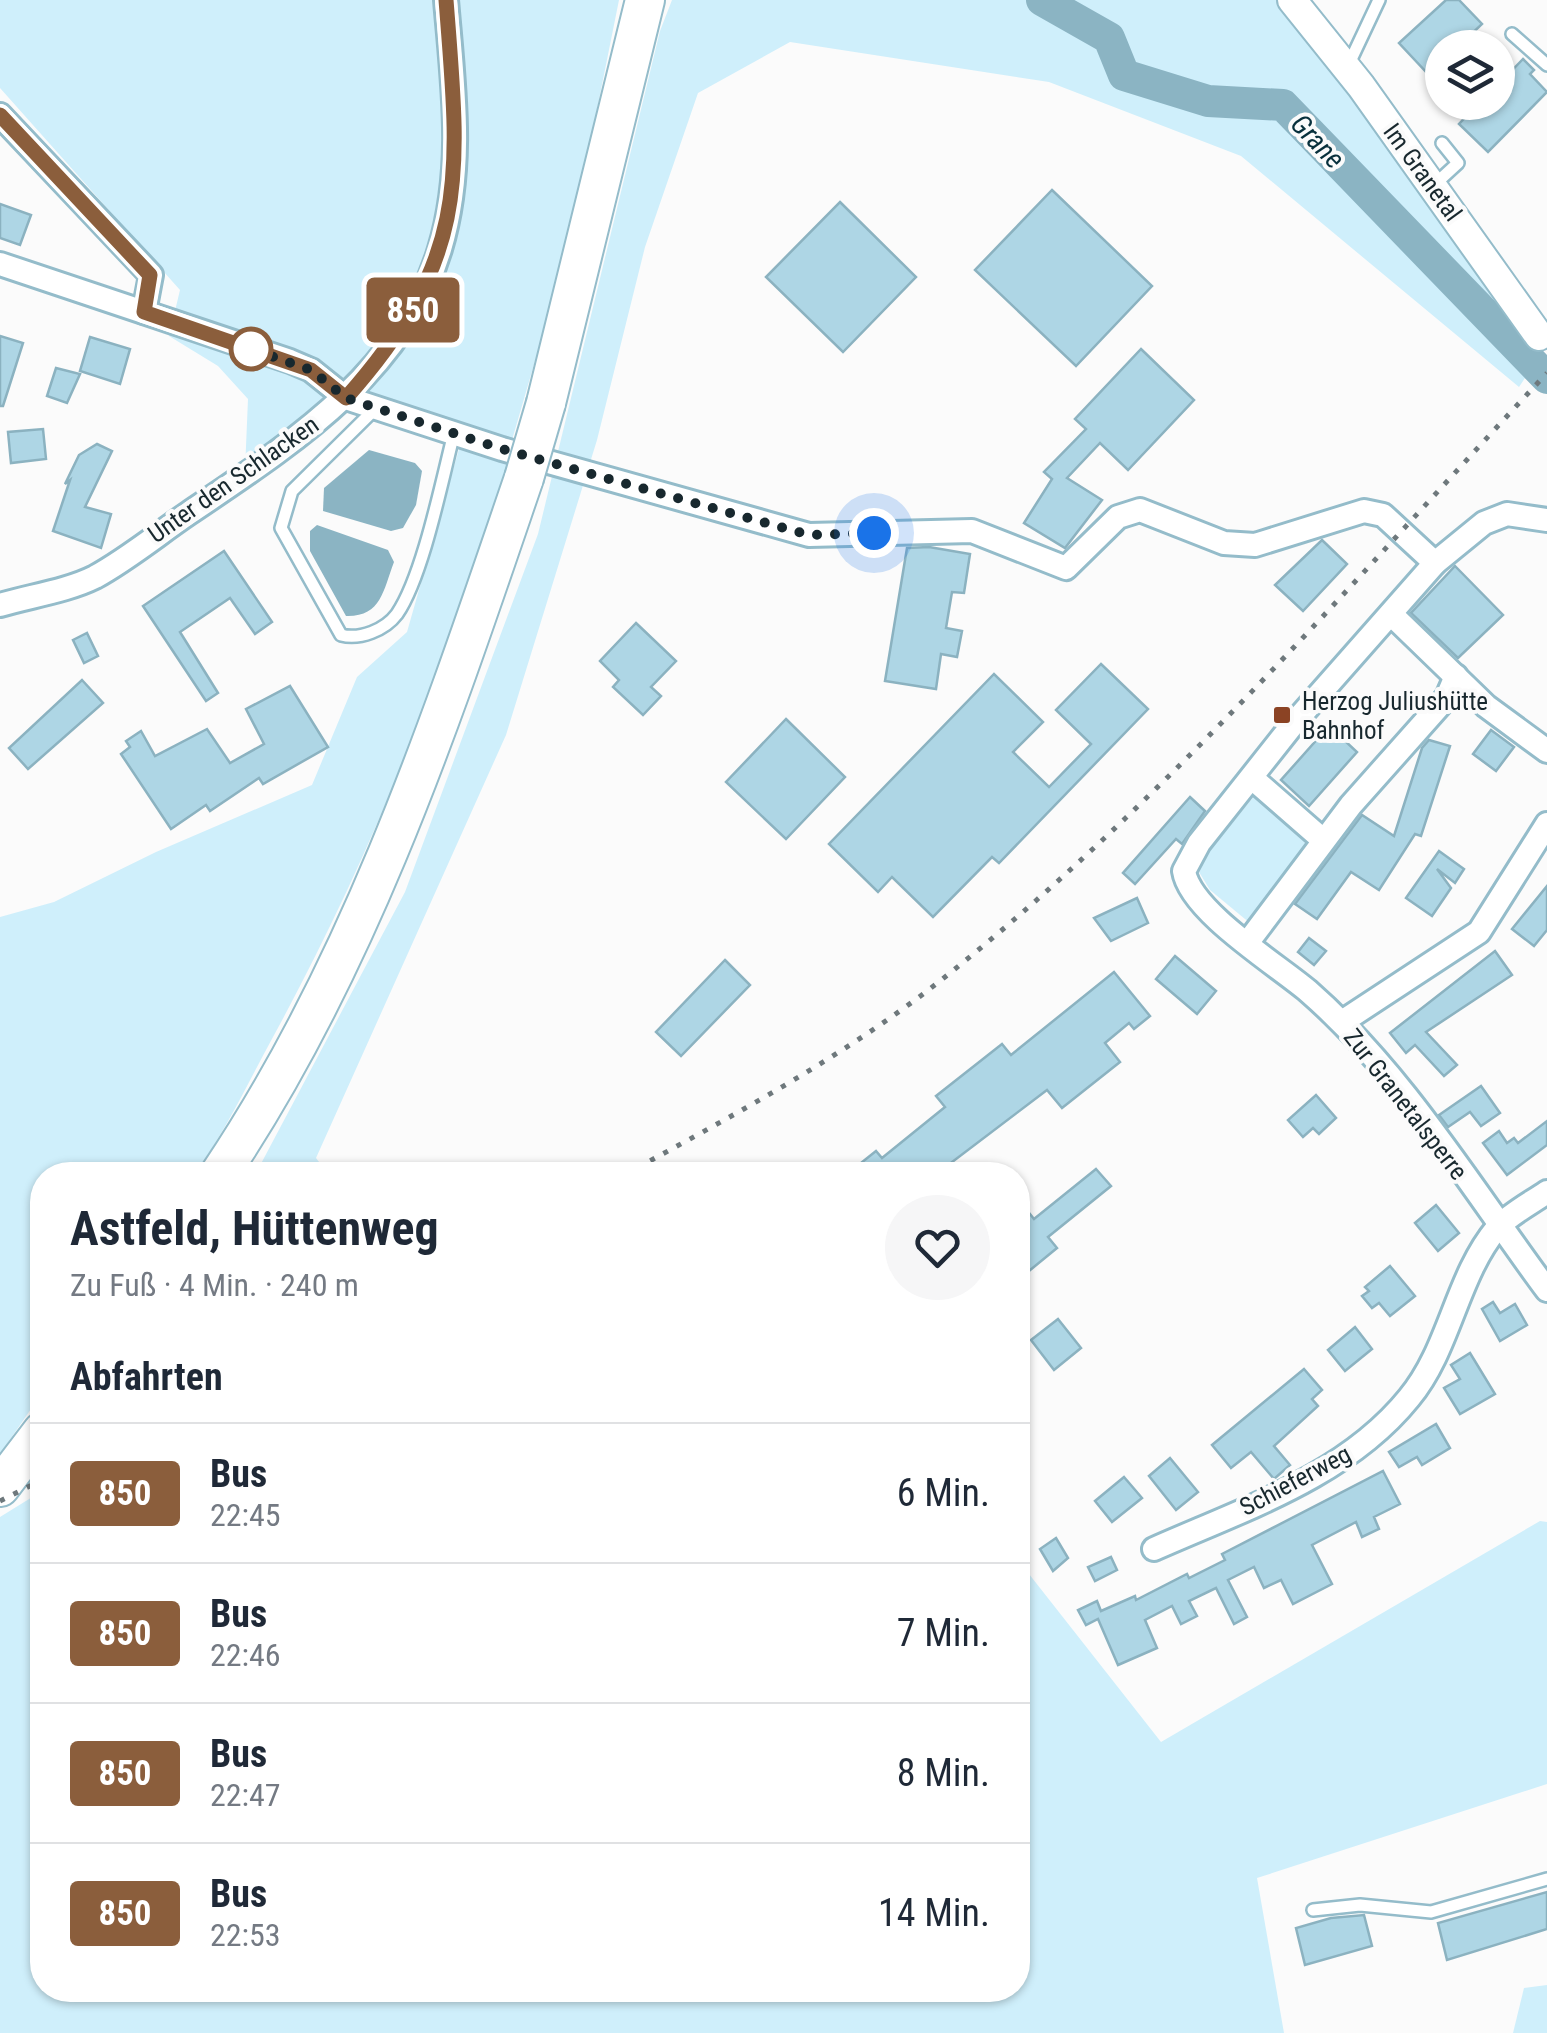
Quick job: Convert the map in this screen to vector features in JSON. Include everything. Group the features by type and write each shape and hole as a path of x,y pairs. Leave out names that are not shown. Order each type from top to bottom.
{"highway":[{"path":"227,1162 296,1047 415,788 524,478 546,403 646,0"},
{"path":"0,1487 30,1448"}],"street":[{"name":"Unter den Schlacken","path":"0,605 92,578 245,476 346,398 388,351 421,297 440,250 456,185 457,131 446,0"},
{"name":"Im Granetal","path":"1292,0 1347,68 1543,342"},
{"path":"0,115 150,275 144,312"},
{"path":"0,264 300,366 346,398 454,434 809,535 972,531 1066,568 1118,517 1140,510 1224,544 1255,545 1284,540 1364,511 1384,515 1436,562"},
{"path":"1323,840 1252,778 1436,562 1484,524 1506,514 1547,520"},
{"path":"1391,614 1512,728 1547,751"},
{"path":"1248,942 1323,840 1447,697 1456,676"},
{"name":"Zur Granetalsperre","path":"1252,778 1199,844 1184,871 1186,882 1198,901 1342,1022 1547,1290"},
{"path":"1342,1022 1479,932 1547,824"},
{"path":"1499,1226 1547,1192"},
{"name":"Schieferweg","path":"1154,1549 1292,1488 1374,1434 1424,1377 1482,1251 1499,1226"}],"lane":[{"path":"1347,68 1379,0"},
{"path":"1515,37 1547,65"},
{"path":"1433,186 1458,163 1442,143"},
{"path":"376,408 292,491 281,516 281,528 341,635 376,631 396,614 426,541 454,434"},
{"path":"1313,1910 1360,1905 1431,1912 1547,1879"}],"shaded area":[{"path":"0,0 619,0 572,234 512,440 345,387 245,470 248,399 218,366 169,336 180,290 0,88"},
{"path":"672,0 1276,0 1353,93 1539,357 1519,387 1241,156 1049,82 790,42 698,93 645,247 597,440 506,735 316,1158 319,1162 262,1162 405,892 538,534 660,31"},
{"path":"459,449 509,462 434,683 376,827 309,968 203,1162 30,1162 30,1410 0,1454 0,917 54,902 156,852 312,785 357,677 407,632"},
{"path":"369,450 415,463 422,471 416,505 403,528 391,531 323,511 324,488"},
{"path":"317,525 388,550 394,562 379,600 367,612 346,616 310,551 310,531"},
{"path":"1255,795 1312,842 1251,924 1210,890 1199,872 1205,856"},
{"path":"30,1498 30,2002 1030,2002 1030,1575 1161,1742 1540,1521 1547,1522 1547,1784 1257,1878 1284,2033 0,2033 0,1517"},
{"path":"1547,1985 1547,2033 1513,2033 1524,1988"}],"building":[{"path":"1446,0 1459,0 1482,24 1476,30 1425,30 1425,71 1399,43"},
{"path":"1523,59 1534,70 1530,74 1547,92 1488,152 1459,124 1463,120 1515,120 1515,67"},
{"path":"1052,190 1152,286 1076,366 975,270"},
{"path":"840,202 916,277 843,352 766,277"},
{"path":"0,204 31,215 20,245 0,238"},
{"path":"0,336 23,343 3,406 0,406"},
{"path":"90,337 130,349 120,384 80,371"},
{"path":"1141,349 1194,400 1128,470 1100,443 1067,478 1102,500 1065,548 1024,523 1052,479 1044,472 1086,429 1075,419"},
{"path":"56,368 80,374 67,403 47,396"},
{"path":"43,429 46,459 11,463 8,432"},
{"path":"97,444 112,451 85,507 111,514 101,548 53,531 70,480 65,484 79,455"},
{"path":"1322,540 1347,564 1303,611 1275,585"},
{"path":"929,547 970,554 964,593 952,592 946,628 962,631 957,657 941,654 936,689 885,681 907,548"},
{"path":"224,551 272,622 255,634 230,598 180,632 218,693 206,701 143,606"},
{"path":"1455,566 1503,615 1458,658 1411,613"},
{"path":"636,623 676,661 651,687 661,696 643,715 613,687 619,680 600,661"},
{"path":"87,633 98,656 84,663 73,640"},
{"path":"1101,664 1148,709 999,863 992,857 933,917 892,877 878,892 829,844 994,674 1043,722 1013,752 1049,787 1091,744 1056,710"},
{"path":"82,680 103,703 28,769 9,748"},
{"path":"290,686 328,747 263,784 259,778 210,811 206,805 171,829 121,754 130,747 126,741 141,731 155,756 207,729 230,763 264,744 246,709"},
{"path":"786,719 845,777 786,839 726,782"},
{"path":"1329,726 1357,752 1309,806 1281,780"},
{"path":"1491,730 1514,747 1496,771 1473,754"},
{"path":"1429,740 1450,746 1421,836 1415,834 1379,890 1351,872 1317,919 1295,904 1362,815 1394,836 1422,748"},
{"path":"1190,797 1205,811 1182,844 1176,839 1135,884 1123,873"},
{"path":"1439,851 1464,869 1455,883 1437,869 1451,888 1432,916 1406,898"},
{"path":"1547,886 1547,930 1534,946 1512,929"},
{"path":"1137,898 1148,923 1111,941 1094,918"},
{"path":"1309,938 1326,951 1314,965 1298,952"},
{"path":"1495,951 1512,975 1426,1032 1457,1065 1444,1076 1415,1045 1406,1053 1390,1033"},
{"path":"1175,956 1216,991 1197,1014 1156,979"},
{"path":"725,960 750,985 681,1056 656,1032"},
{"path":"1114,972 1150,1016 1134,1029 1129,1023 1105,1043 1120,1062 1062,1108 1047,1090 952,1162 862,1162 876,1151 882,1158 945,1107 936,1096 1002,1044 1011,1055"},
{"path":"1481,1086 1500,1113 1481,1126 1470,1112 1448,1127 1439,1115"},
{"path":"1316,1095 1336,1118 1319,1134 1313,1128 1303,1137 1288,1120"},
{"path":"1547,1121 1547,1145 1507,1175 1483,1143 1499,1131 1507,1143 1514,1138 1518,1143"},
{"path":"1096,1169 1111,1186 1048,1237 1057,1248 1030,1270 1030,1214 1034,1219"},
{"path":"1436,1205 1459,1233 1438,1251 1415,1223"},
{"path":"1390,1266 1415,1296 1390,1316 1379,1303 1372,1308 1362,1296 1369,1291 1365,1287"},
{"path":"1493,1302 1500,1313 1515,1304 1527,1325 1500,1341 1482,1309"},
{"path":"1058,1319 1081,1348 1054,1370 1031,1340"},
{"path":"1355,1327 1372,1349 1345,1371 1328,1350"},
{"path":"1470,1353 1495,1394 1460,1414 1444,1388 1460,1379 1451,1365"},
{"path":"1304,1369 1322,1390 1312,1399 1318,1406 1274,1446 1290,1465 1274,1479 1251,1452 1231,1468 1212,1445"},
{"path":"1436,1424 1450,1448 1422,1465 1417,1457 1399,1467 1389,1452"},
{"path":"1170,1458 1198,1492 1176,1510 1149,1476"},
{"path":"1383,1471 1400,1504 1374,1517 1379,1529 1362,1537 1356,1522 1312,1545 1332,1584 1293,1604 1281,1580 1264,1588 1254,1567 1228,1580 1247,1617 1234,1624 1216,1588 1189,1601 1197,1616 1181,1624 1172,1606 1145,1620 1157,1648 1118,1665 1098,1619 1086,1625 1078,1610 1097,1601 1101,1611 1135,1596 1136,1600 1187,1574 1189,1578 1225,1560 1222,1554"},
{"path":"1124,1477 1142,1498 1112,1522 1095,1501"},
{"path":"1056,1538 1068,1558 1053,1571 1040,1549"},
{"path":"1111,1557 1117,1570 1095,1581 1088,1567"},
{"path":"1547,1892 1547,1929 1447,1960 1438,1923"},
{"path":"1364,1915 1372,1946 1305,1965 1296,1928 1331,1918"}],"waterway":[{"name":"Grane","path":"1042,0 1109,38 1124,75 1208,101 1283,105 1547,378"}],"railway":[{"path":"648,1162 789,1083 869,1032 945,977 1027,908 1106,837 1257,686 1547,373"},
{"path":"0,1501 30,1486"}],"bus line":[{"name":"850","path":"0,115 150,275 150,295 144,312 290,361 311,370 346,398 388,351 421,297 440,250 456,185 457,131 446,0"}],"place":[{"name":"Herzog Juliushütte Bahnhof","path":"1282,715"}],"route":[{"path":"251,349 245,347 311,370 346,398 502,449 809,535 874,533"}]}
